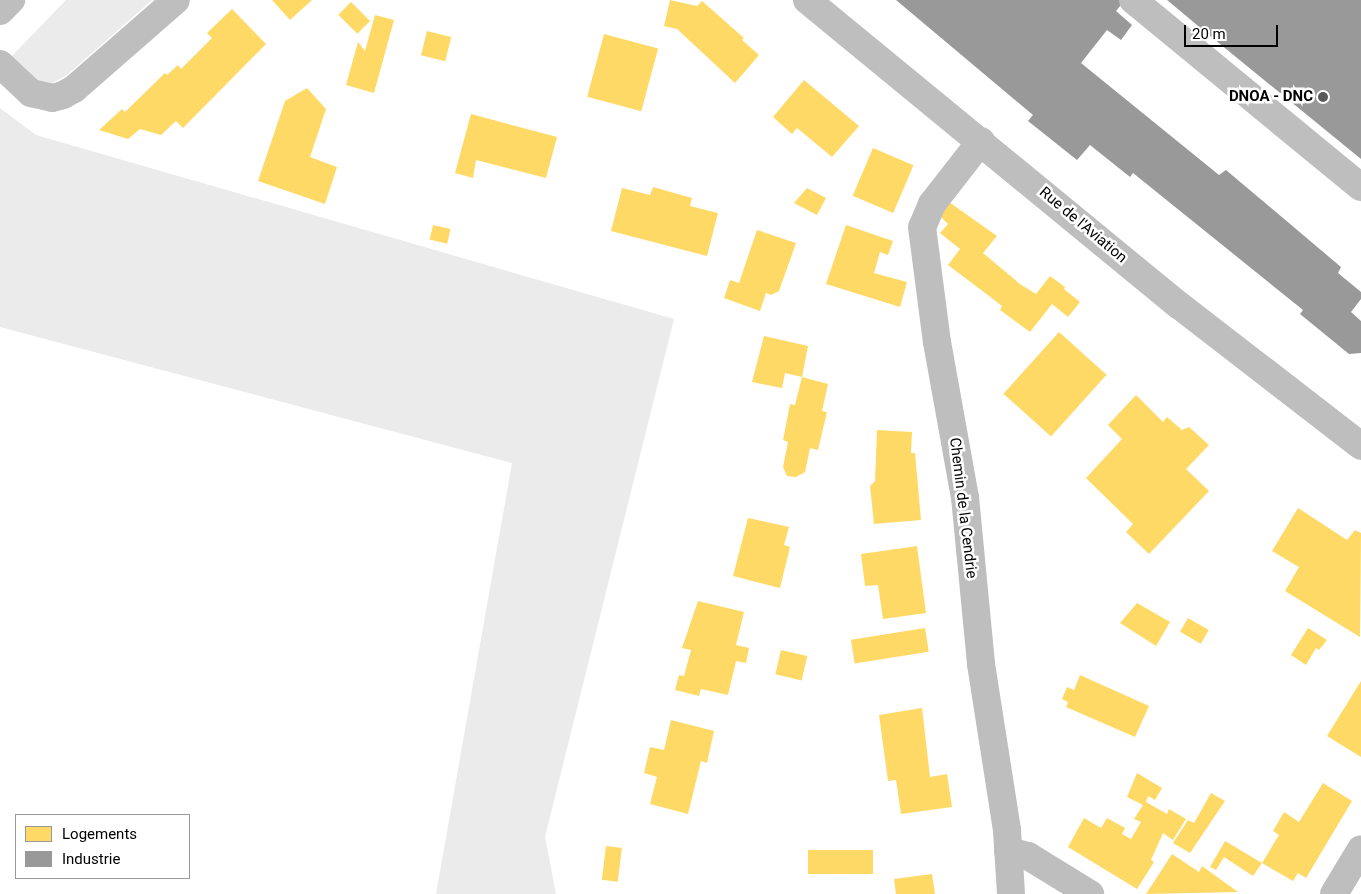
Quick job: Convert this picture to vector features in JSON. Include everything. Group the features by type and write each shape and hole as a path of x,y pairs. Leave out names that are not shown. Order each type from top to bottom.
{"street":[{"path":"0,11 11,0"},
{"path":"0,64 30,93 52,98 64,95 74,89 176,0"},
{"name":"Rue de l'Aviation","path":"807,0 1180,306 1361,446"},
{"path":"1133,0 1361,187"},
{"name":"Chemin de la Cendrie","path":"981,141 932,204 922,227 938,342 965,497 981,664 1008,851 1011,894"},
{"path":"1334,894 1361,850"},
{"path":"1008,851 1028,856 1090,894"}],"shaded area":[{"path":"66,0 152,0 67,75 50,84 40,84 8,60"},
{"path":"0,108 36,135 674,319 545,837 556,894 436,894 512,463 0,327"}],"building: Logements":[{"path":"272,0 312,0 290,20"},
{"path":"670,0 697,6 702,1 744,38 742,40 759,55 735,83 677,29 664,26"},
{"path":"351,2 370,21 357,34 338,15"},
{"path":"232,9 266,44 183,128 176,121 161,135 140,129 128,139 99,130 122,109 125,112 165,73 167,75 178,65 181,69 212,38 207,33"},
{"path":"375,15 394,20 374,93 346,85 358,42 365,51"},
{"path":"427,31 451,37 445,61 421,55"},
{"path":"604,34 658,48 641,111 587,97"},
{"path":"804,80 859,126 832,157 797,128 792,134 773,117"},
{"path":"307,88 326,109 310,157 337,167 325,204 258,181 285,101"},
{"path":"471,114 557,137 546,178 476,160 473,178 455,173"},
{"path":"873,148 914,165 893,213 853,196"},
{"path":"653,187 692,198 690,206 718,213 707,256 611,231 622,188 650,195"},
{"path":"807,188 826,198 817,215 794,203"},
{"path":"949,202 997,236 983,253 1020,284 1036,294 1050,276 1065,287 1064,289 1080,302 1068,317 1052,304 1030,332 1000,310 1002,306 948,265 960,249 940,233 948,224 939,215"},
{"path":"433,225 451,229 447,244 430,240"},
{"path":"846,225 893,241 888,255 880,252 874,273 907,282 900,307 826,284"},
{"path":"757,230 796,243 779,291 771,295 766,293 760,311 724,298 730,280 739,283"},
{"path":"1059,332 1107,375 1051,437 1003,394"},
{"path":"764,336 808,346 802,377 785,373 782,388 752,382"},
{"path":"802,377 828,384 822,411 827,412 818,450 810,448 805,472 796,477 787,476 783,467 788,442 783,440 790,404 795,405"},
{"path":"1136,395 1163,422 1167,417 1182,430 1189,427 1209,445 1186,469 1209,491 1149,554 1126,532 1133,524 1086,478 1122,439 1108,425"},
{"path":"877,430 912,432 911,453 915,453 921,520 874,524 870,486 875,481"},
{"path":"1298,508 1347,540 1355,530 1361,533 1360,637 1285,591 1299,567 1272,551"},
{"path":"748,518 789,527 784,545 790,547 780,588 733,576"},
{"path":"917,546 926,613 883,619 878,585 865,586 861,554"},
{"path":"698,601 744,612 736,645 749,648 746,663 736,661 728,695 701,689 699,696 675,690 679,675 684,676 691,650 682,648"},
{"path":"1137,603 1170,622 1156,646 1120,623"},
{"path":"1188,618 1209,630 1201,644 1180,632"},
{"path":"925,628 929,652 855,663 851,640"},
{"path":"1308,628 1327,640 1319,650 1316,648 1306,665 1291,655"},
{"path":"781,650 807,656 802,680 775,674"},
{"path":"1080,675 1149,706 1135,737 1066,707 1068,702 1062,699 1067,687 1074,690"},
{"path":"1361,681 1361,757 1327,736"},
{"path":"922,708 930,777 947,774 952,807 901,814 896,780 888,781 879,715"},
{"path":"671,720 714,731 707,763 701,761 688,814 650,804 657,777 644,773 650,747 664,750"},
{"path":"1137,773 1162,788 1155,800 1148,796 1146,802 1167,814 1169,809 1186,819 1173,840 1163,833 1151,860 1154,862 1137,889 1068,847 1084,818 1101,828 1107,818 1125,828 1122,834 1131,839 1141,822 1134,819 1143,805 1127,797"},
{"path":"1323,783 1352,801 1306,878 1298,873 1293,881 1262,863 1279,835 1273,831 1284,812 1299,822"},
{"path":"1211,793 1225,801 1190,853 1173,843 1188,820 1194,823"},
{"path":"1225,841 1262,863 1253,876 1224,857 1216,870 1210,867"},
{"path":"606,846 622,848 618,882 602,880"},
{"path":"808,850 873,850 873,874 808,874"},
{"path":"1172,854 1199,872 1202,866 1238,892 1146,894"},
{"path":"932,874 935,894 896,894 894,879"}],"building: Industrie":[{"path":"896,0 1125,0 1116,11 1132,25 1121,40 1107,30 1081,63 1219,175 1226,170 1341,267 1338,273 1361,292 1361,299 1351,312 1361,321 1361,353 1349,354 1300,314 1303,310 1133,173 1130,177 1090,145 1077,160 1028,121 1033,115"},
{"name":"DNOA - DNC","path":"1167,0 1361,0 1361,159 1209,35"}],"place":[{"name":"DNOA - DNC","path":"1323,97"}]}
